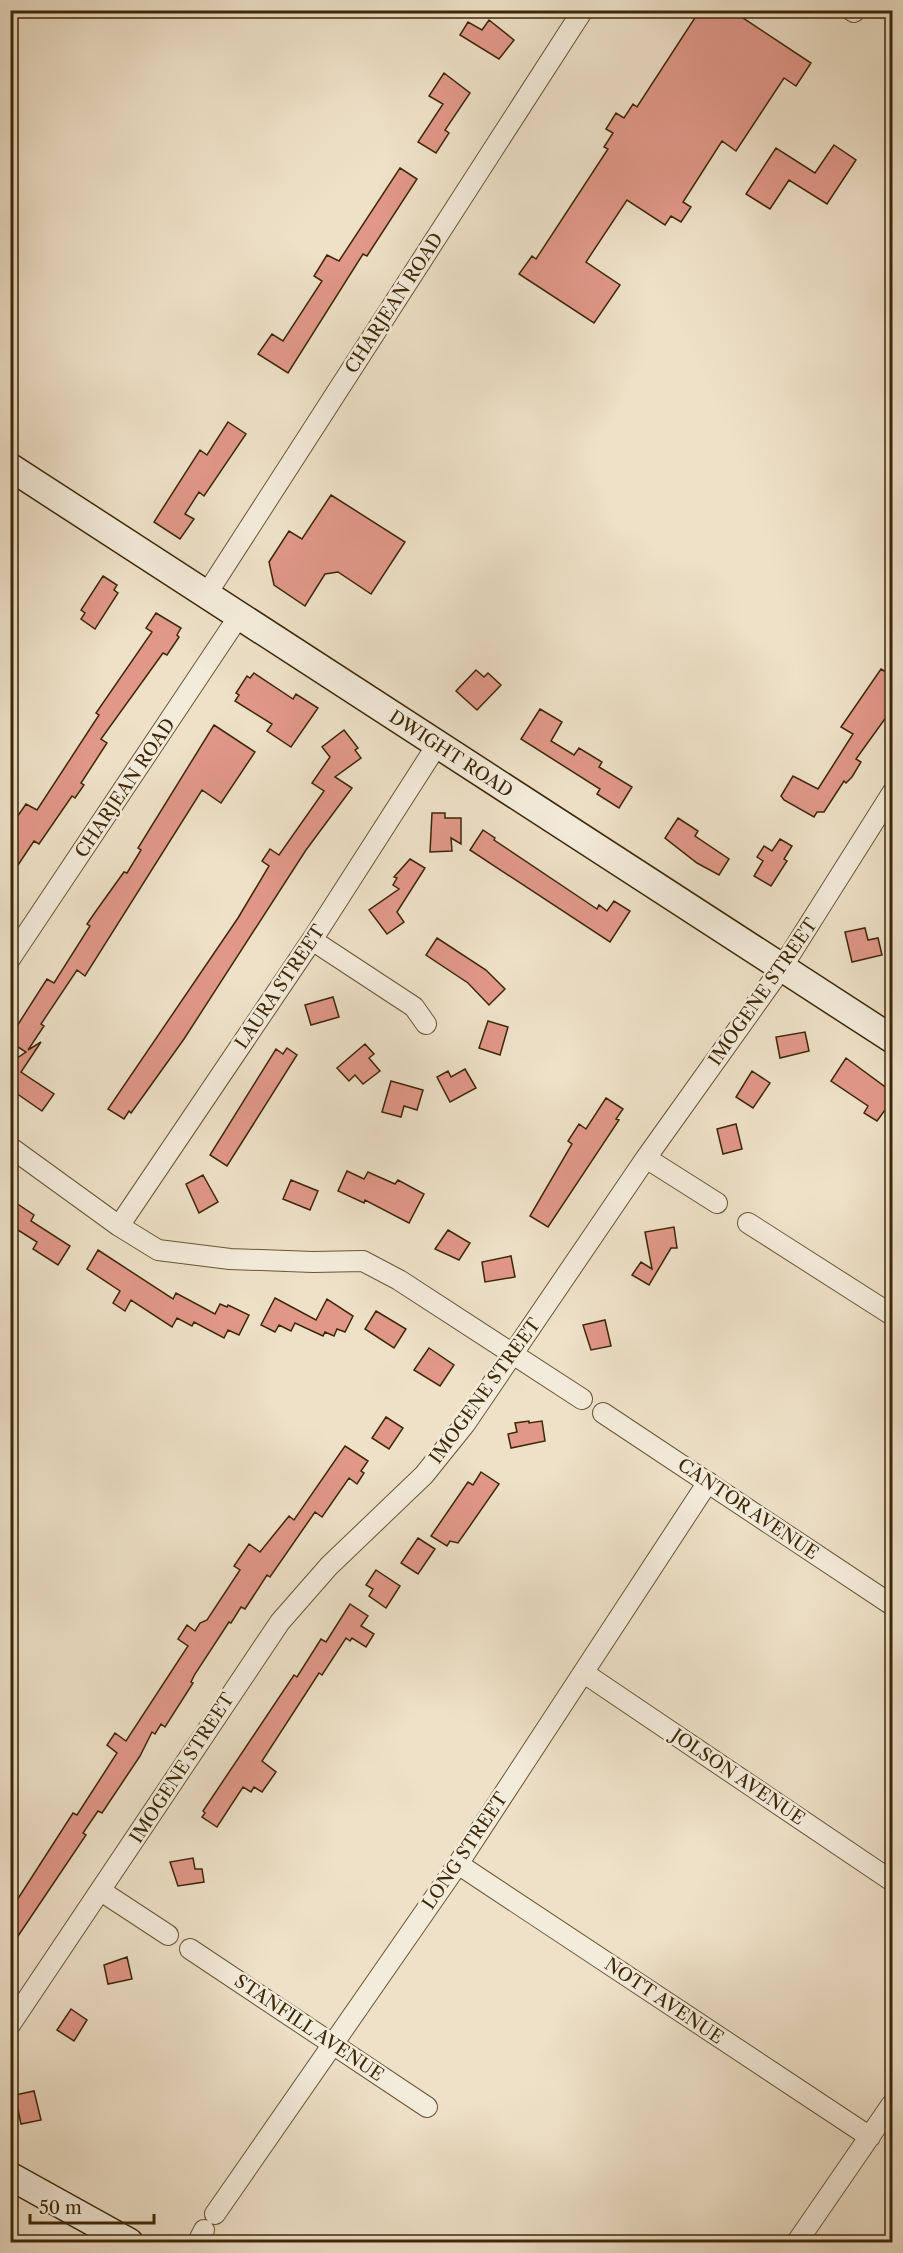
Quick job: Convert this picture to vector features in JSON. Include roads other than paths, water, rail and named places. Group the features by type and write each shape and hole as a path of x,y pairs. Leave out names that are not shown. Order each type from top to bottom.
{"street":[{"name":"CHARJEAN ROAD","path":"206,594 583,10"},
{"name":"DWIGHT ROAD","path":"10,467 892,1039"},
{"name":"CHARJEAN ROAD","path":"10,959 239,616"},
{"name":"LAURA STREET","path":"119,1226 312,940 437,745"},
{"name":"IMOGENE STREET","path":"10,2025 280,1622 329,1566 424,1474 465,1424 646,1158 781,969 892,793"},
{"path":"312,940 414,1007 426,1024"},
{"path":"10,1147 119,1226 158,1250 230,1259 363,1261 399,1280 582,1399"},
{"path":"646,1158 717,1203"},
{"path":"748,1223 892,1315"},
{"name":"CANTOR AVENUE","path":"603,1413 892,1605"},
{"name":"LONG STREET","path":"215,2214 458,1864 708,1482"},
{"name":"JOLSON AVENUE","path":"584,1673 892,1881"},
{"name":"NOTT AVENUE","path":"458,1864 870,2137"},
{"path":"101,1891 168,1935"},
{"name":"STANFILL AVENUE","path":"190,1949 427,2108"},
{"path":"797,2242 892,2104"},
{"path":"10,2176 129,2242"}]}
